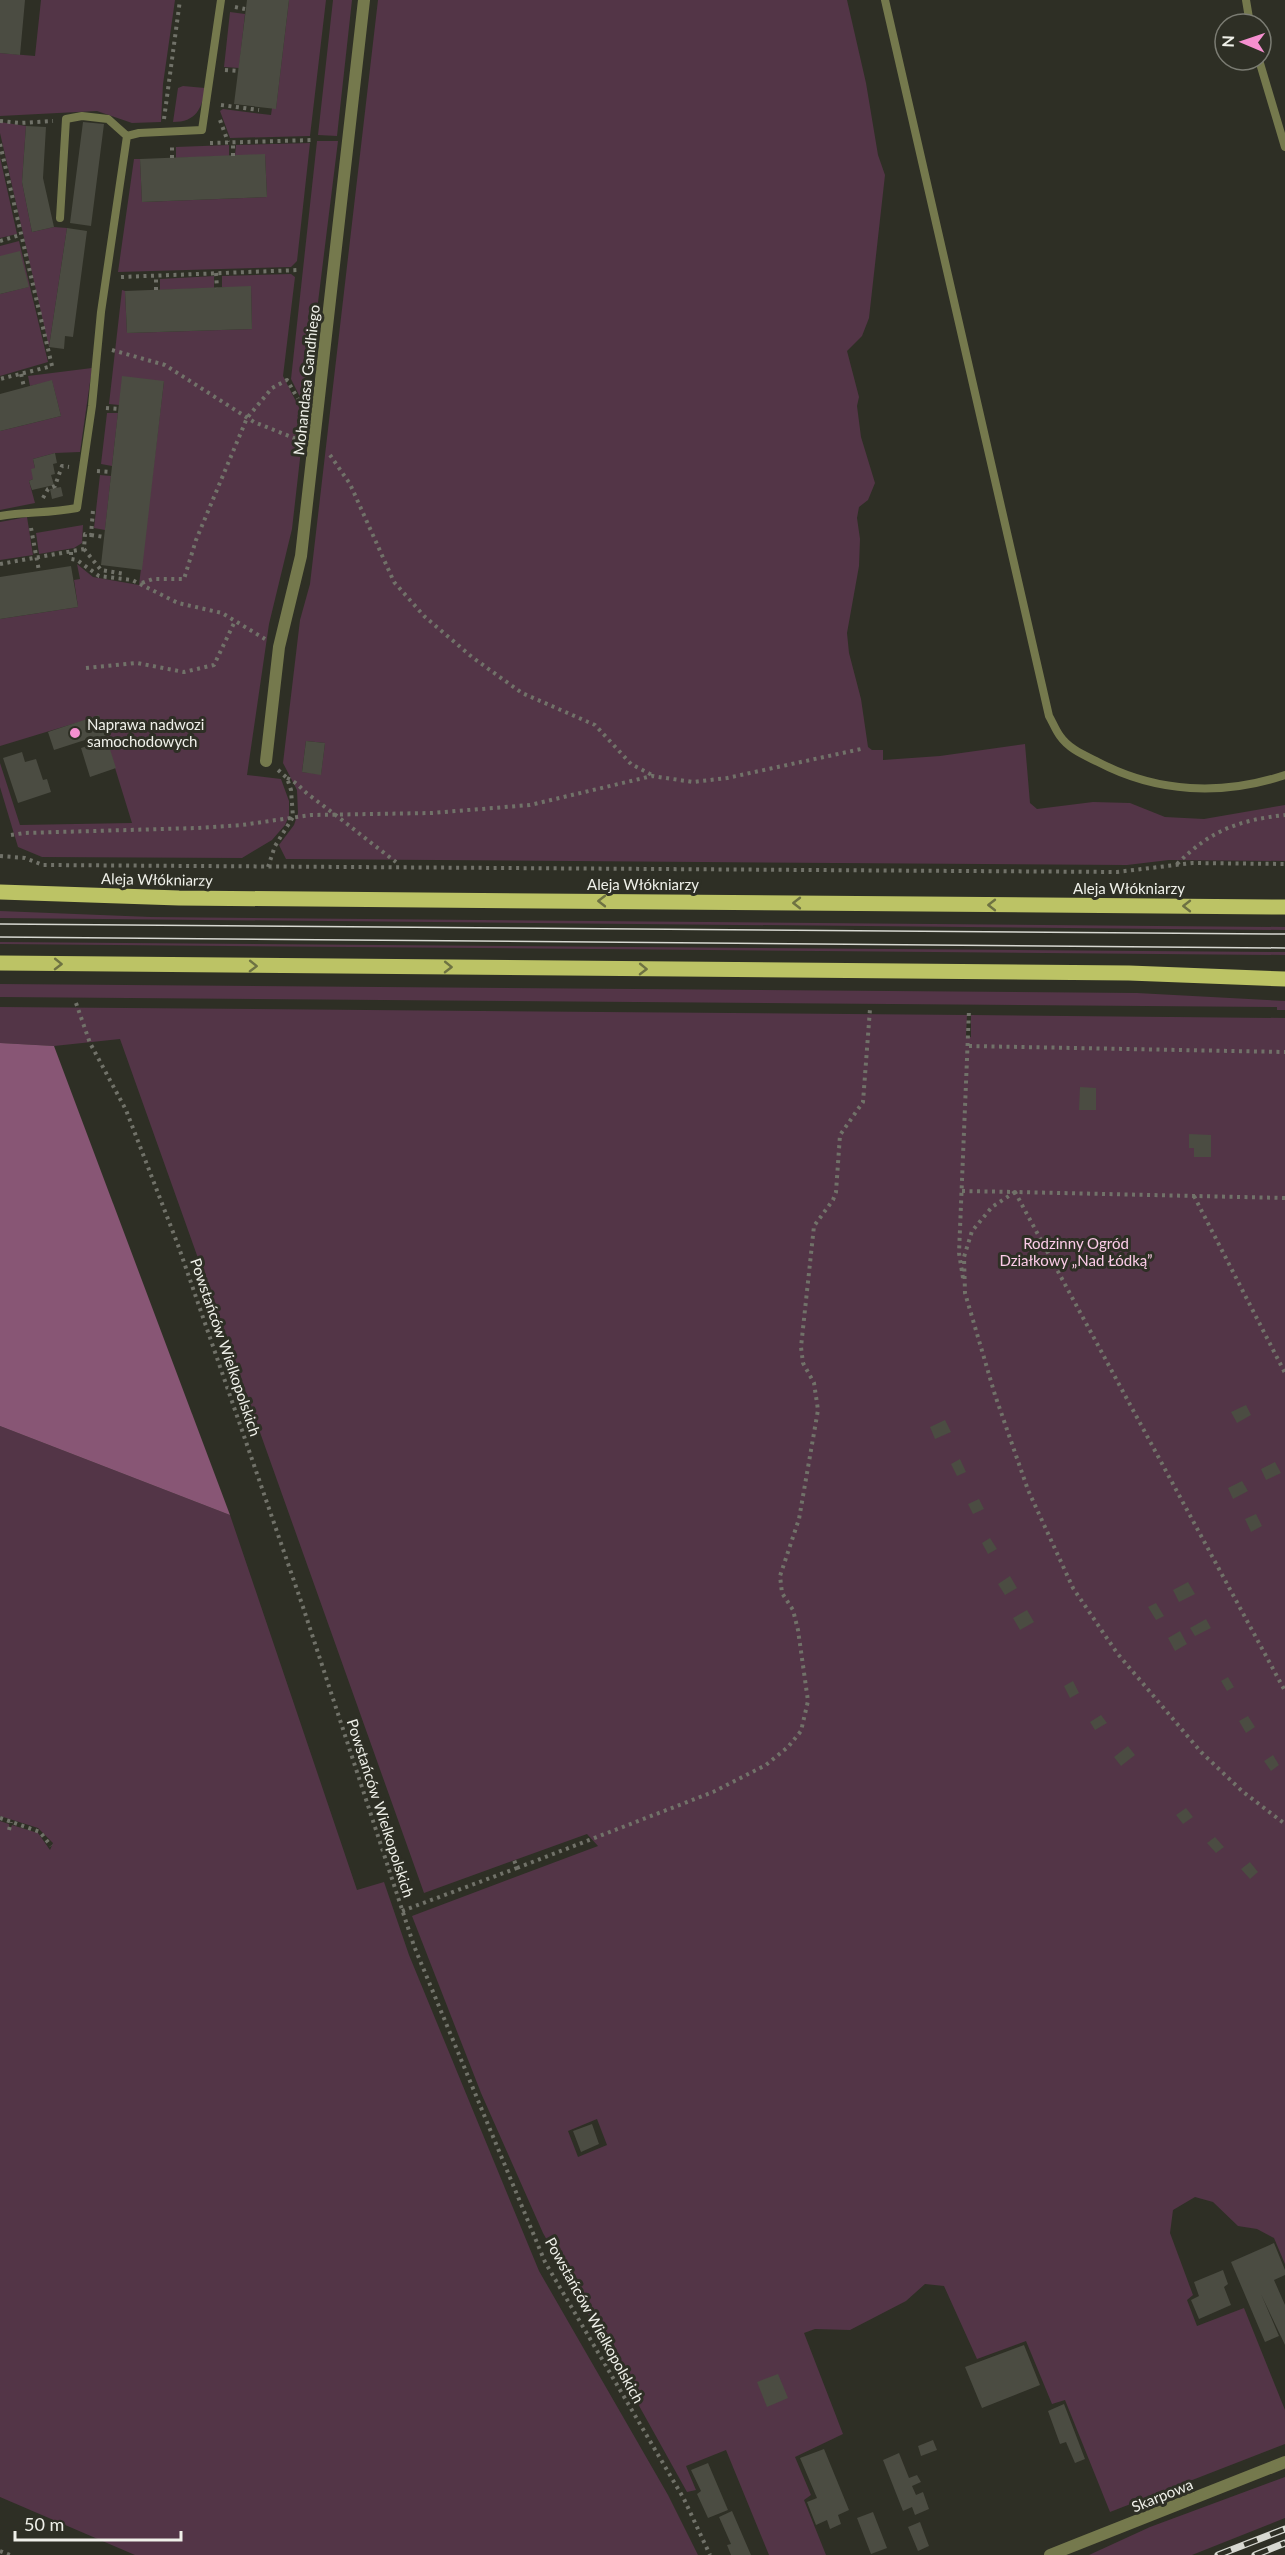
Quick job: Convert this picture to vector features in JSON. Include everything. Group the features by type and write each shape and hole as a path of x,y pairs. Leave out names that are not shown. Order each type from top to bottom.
{"main road":[{"name":"Aleja Włókniarzy","path":"0,892 179,898 1285,907"},
{"path":"0,963 1117,973 1285,978"}],"street":[{"name":"Mohandasa Gandhiego","path":"266,761 279,647 302,556 364,0"},
{"name":"Skarpowa","path":"1050,2555 1285,2462"}],"lane":[{"path":"60,218 66,119 82,116 108,119 127,136 202,130 221,0"},
{"path":"885,0 1049,716 1060,736 1076,751 1144,782 1172,788 1225,788 1264,782 1285,775"},
{"path":"1263,72 1285,147"},
{"path":"0,516 77,508 92,406 102,301 127,136"}],"path":[{"path":"163,132 180,0"},
{"path":"221,70 238,71"},
{"path":"217,104 259,110"},
{"path":"0,121 20,123 66,119"},
{"path":"228,142 314,140"},
{"path":"233,142 233,156"},
{"path":"0,144 52,366 0,379"},
{"path":"172,145 172,158"},
{"path":"0,241 20,235"},
{"path":"114,277 299,270"},
{"path":"216,273 217,288"},
{"path":"156,276 156,290"},
{"path":"112,350 165,365 247,418 327,450 350,484 394,582 424,616 472,657 522,693 595,725 631,764 652,776 693,782 727,778 861,749"},
{"path":"21,374 24,387"},
{"path":"142,583 153,579 184,579 196,540 247,418 272,388 287,380 315,430"},
{"path":"105,408 119,409"},
{"path":"98,471 111,472"},
{"path":"90,535 104,537"},
{"path":"84,549 101,570 125,574"},
{"path":"71,552 71,559 77,560 99,576 142,583 178,603 222,613 279,647"},
{"path":"86,668 137,663 184,672 214,664 235,621"},
{"path":"266,761 287,778 296,782 306,793 336,813 396,862"},
{"path":"11,835 24,832 197,828 336,813 432,813 531,805 652,776"},
{"path":"268,867 275,846 293,817 294,804 287,778"},
{"path":"1176,864 1218,831 1235,824 1285,815"},
{"path":"0,856 25,858 43,865 268,867 1117,872 1176,864 1285,864"},
{"name":"Powstańców Wielkopolskich","path":"76,1003 90,1042 126,1110 178,1245 303,1607 414,1946 545,2262 684,2499 710,2555"},
{"path":"402,1911 713,1792 766,1765 788,1747 801,1731 808,1701 798,1630 793,1610 782,1593 780,1576 799,1519 818,1410 814,1383 803,1363 801,1347 814,1226 833,1200 836,1192 840,1135 863,1102 870,1009"},
{"path":"969,1010 959,1253 965,1293 995,1395 1028,1490 1073,1588 1117,1653 1201,1752 1242,1791 1285,1824"},
{"path":"969,1046 1285,1052"},
{"path":"962,1191 1285,1198"},
{"path":"965,1293 964,1257 972,1231 992,1207 1016,1192"},
{"path":"1016,1192 1285,1691"},
{"path":"1194,1196 1285,1373"},
{"path":"0,1818 40,1832 51,1846"},
{"path":"9,1830 11,1822"},
{"path":"514,1860 517,1868"},
{"path":"0,2551 10,2555"}],"green space":[{"path":"41,0 175,0 163,84 161,122 132,123 97,111 0,116 0,53 35,56"},
{"path":"289,0 326,0 310,136 230,138 220,111 223,109 271,115 272,108 276,108"},
{"path":"333,0 352,0 337,136 318,135"},
{"path":"378,0 847,0 866,83 878,155 885,175 869,318 862,336 847,351 859,397 857,406 861,437 875,483 868,500 859,507 857,518 860,539 859,566 847,633 849,653 861,699 868,747 872,750 883,750 883,760 940,756 1025,744 1030,803 1037,809 1093,802 1130,803 1165,817 1204,819 1285,805 1285,861 1169,860 1127,865 286,859 279,845 294,825 298,813 297,790 283,763 300,620 310,584","holes":["306,741 325,743 321,774 302,772"]},
{"path":"230,12 245,14 239,68 224,67"},
{"path":"183,86 205,88 202,102 192,117 173,122 178,88"},
{"path":"0,122 26,126 22,182 32,232 54,227 67,228 49,347 0,133"},
{"path":"317,141 338,141 305,407 291,379"},
{"path":"310,143 297,261 291,267 118,272 134,159 140,159 142,202 267,197 265,155 235,156 236,145"},
{"path":"229,145 229,156 176,158 176,147"},
{"path":"0,157 17,234 0,238"},
{"path":"19,241 48,362 0,376 0,294 28,287 0,256 0,246"},
{"path":"291,274 295,277 283,376 303,415 302,441 292,529 269,624 247,775 281,779 289,801 289,816 285,825 272,840 242,858 42,857 18,847 0,787 0,763 20,825 132,823 99,716 0,746 0,619 78,607 74,580 80,579 77,564 93,577 139,585 164,381 119,405 109,404 122,290 125,291 127,333 252,329 251,287 222,287 222,276"},
{"path":"214,276 214,288 160,290 160,279"},
{"path":"92,368 80,452 55,453 33,459 35,468 33,479 29,481 35,503 0,510 0,431 61,416 52,381 30,386 28,376"},
{"path":"107,413 118,413 112,466 101,464"},
{"path":"100,475 111,476 105,530 94,528"},
{"path":"27,517 33,555 0,560 0,522"},
{"path":"83,525 82,543 74,548 39,554 36,533"},
{"path":"0,911 151,917 1285,927 1285,930 0,918"},
{"path":"0,942 1285,952 1285,955 0,944"},
{"path":"0,984 1137,993 1285,1001 1285,1010 1277,1010 1277,1007 0,997"},
{"name":"Rodzinny Ogród Działkowy „Nad Łódką”","path":"0,1007 967,1015 966,1036 971,1037 971,1015 1285,1018 1285,2264 1274,2238 1257,2229 1238,2226 1213,2202 1195,2197 1173,2210 1170,2233 1193,2295 1187,2300 1197,2326 1244,2308 1285,2410 1285,2444 1110,2512 1065,2400 1052,2404 1026,2341 977,2359 944,2286 925,2284 906,2301 850,2330 815,2329 804,2333 843,2434 795,2457 811,2495 804,2500 826,2555 769,2555 726,2450 686,2466 696,2490 687,2492 543,2233 481,2093 412,1916 598,1846 587,1834 424,1893 120,1039 54,1046 0,1043","holes":["597,2119 607,2145 578,2157 568,2131"]},
{"path":"0,1426 230,1515 357,1890 384,1882 409,1955 539,2271 668,2495 698,2555 135,2555 0,2497 0,1821 9,1824 10,1830 12,1825 38,1833 50,1850 53,1843 38,1828 0,1816"},
{"path":"1285,2477 1285,2518 1192,2555 1089,2555 1150,2527"}],"shaded area":[{"path":"0,1043 54,1046 230,1515 0,1426"}],"building":[{"path":"0,0 25,0 20,55 0,53"},
{"path":"247,0 289,0 276,109 234,104"},
{"path":"83,122 104,124 91,226 70,223"},
{"path":"26,126 46,127 43,178 54,227 32,232 22,182"},
{"path":"265,154 267,197 142,202 140,159"},
{"path":"67,228 87,231 73,337 65,336 64,349 49,347"},
{"path":"20,251 29,287 0,294 0,256"},
{"path":"251,286 252,329 127,333 125,291"},
{"path":"122,376 164,381 142,570 101,565"},
{"path":"52,380 61,416 0,431 0,394"},
{"path":"55,453 57,463 53,464 55,474 51,475 54,485 32,490 29,481 33,479 31,469 35,468 33,459"},
{"path":"61,487 63,496 52,499 50,489"},
{"path":"71,566 78,607 0,619 0,577"},
{"path":"99,715 116,768 90,777 81,748 90,745 88,739 54,750 48,732"},
{"path":"306,741 325,743 321,775 302,772"},
{"path":"22,752 25,762 36,759 43,780 47,779 51,792 18,803 3,758"},
{"path":"1080,1087 1096,1088 1096,1110 1079,1110"},
{"path":"1189,1134 1211,1135 1211,1157 1194,1157 1194,1148 1189,1148"},
{"path":"1246,1405 1251,1415 1237,1423 1231,1412"},
{"path":"945,1420 951,1432 935,1439 930,1427"},
{"path":"960,1459 966,1472 957,1476 951,1464"},
{"path":"1275,1462 1281,1473 1266,1480 1261,1469"},
{"path":"1242,1481 1248,1491 1233,1499 1228,1488"},
{"path":"979,1499 984,1509 973,1514 968,1504"},
{"path":"1256,1514 1262,1526 1251,1532 1245,1519"},
{"path":"990,1538 997,1549 988,1554 982,1543"},
{"path":"1010,1576 1017,1588 1005,1595 998,1584"},
{"path":"1188,1582 1195,1594 1179,1602 1173,1590"},
{"path":"1156,1603 1164,1616 1156,1620 1148,1607"},
{"path":"1027,1610 1034,1622 1020,1630 1013,1618"},
{"path":"1206,1619 1211,1628 1195,1636 1190,1628"},
{"path":"1180,1631 1187,1644 1175,1651 1168,1638"},
{"path":"1228,1677 1234,1687 1227,1691 1221,1681"},
{"path":"1073,1681 1079,1693 1070,1698 1064,1686"},
{"path":"1101,1715 1107,1723 1095,1730 1090,1722"},
{"path":"1248,1716 1255,1727 1246,1733 1239,1721"},
{"path":"1128,1746 1135,1755 1121,1766 1114,1757"},
{"path":"1273,1755 1279,1765 1271,1771 1264,1761"},
{"path":"1186,1808 1193,1817 1183,1824 1176,1815"},
{"path":"1215,1837 1224,1847 1216,1853 1207,1843"},
{"path":"1250,1862 1258,1872 1250,1879 1241,1869"},
{"path":"592,2124 599,2144 581,2152 573,2131"},
{"path":"1274,2243 1285,2270 1285,2275 1274,2280 1285,2305 1285,2345 1261,2294 1279,2336 1265,2342 1231,2262"},
{"path":"1223,2270 1228,2284 1224,2287 1231,2305 1199,2319 1191,2300 1199,2296 1194,2282"},
{"path":"1024,2345 1040,2385 982,2408 965,2367"},
{"path":"778,2374 788,2398 767,2407 757,2382"},
{"path":"1064,2404 1085,2459 1075,2463 1066,2442 1060,2444 1048,2411"},
{"path":"933,2440 937,2450 921,2456 918,2446"},
{"path":"824,2449 849,2510 838,2515 841,2524 830,2529 827,2520 816,2525 807,2502 817,2498 800,2458"},
{"path":"899,2453 909,2478 917,2475 921,2482 912,2486 916,2495 923,2492 929,2509 915,2515 912,2507 903,2511 883,2460"},
{"path":"708,2463 728,2510 708,2518 697,2494 701,2491 691,2470"},
{"path":"732,2511 751,2555 731,2555 727,2545 731,2544 719,2517"},
{"path":"873,2512 887,2548 871,2554 857,2518"},
{"path":"920,2522 929,2546 918,2551 908,2527"}],"tram line":[{"path":"0,924 1285,934"},
{"path":"0,937 1285,948"}],"railway":[{"path":"1218,2555 1285,2529"},
{"path":"1255,2555 1285,2543"}],"place":[{"name":"Naprawa nadwozi samochodowych","path":"75,733"}]}
